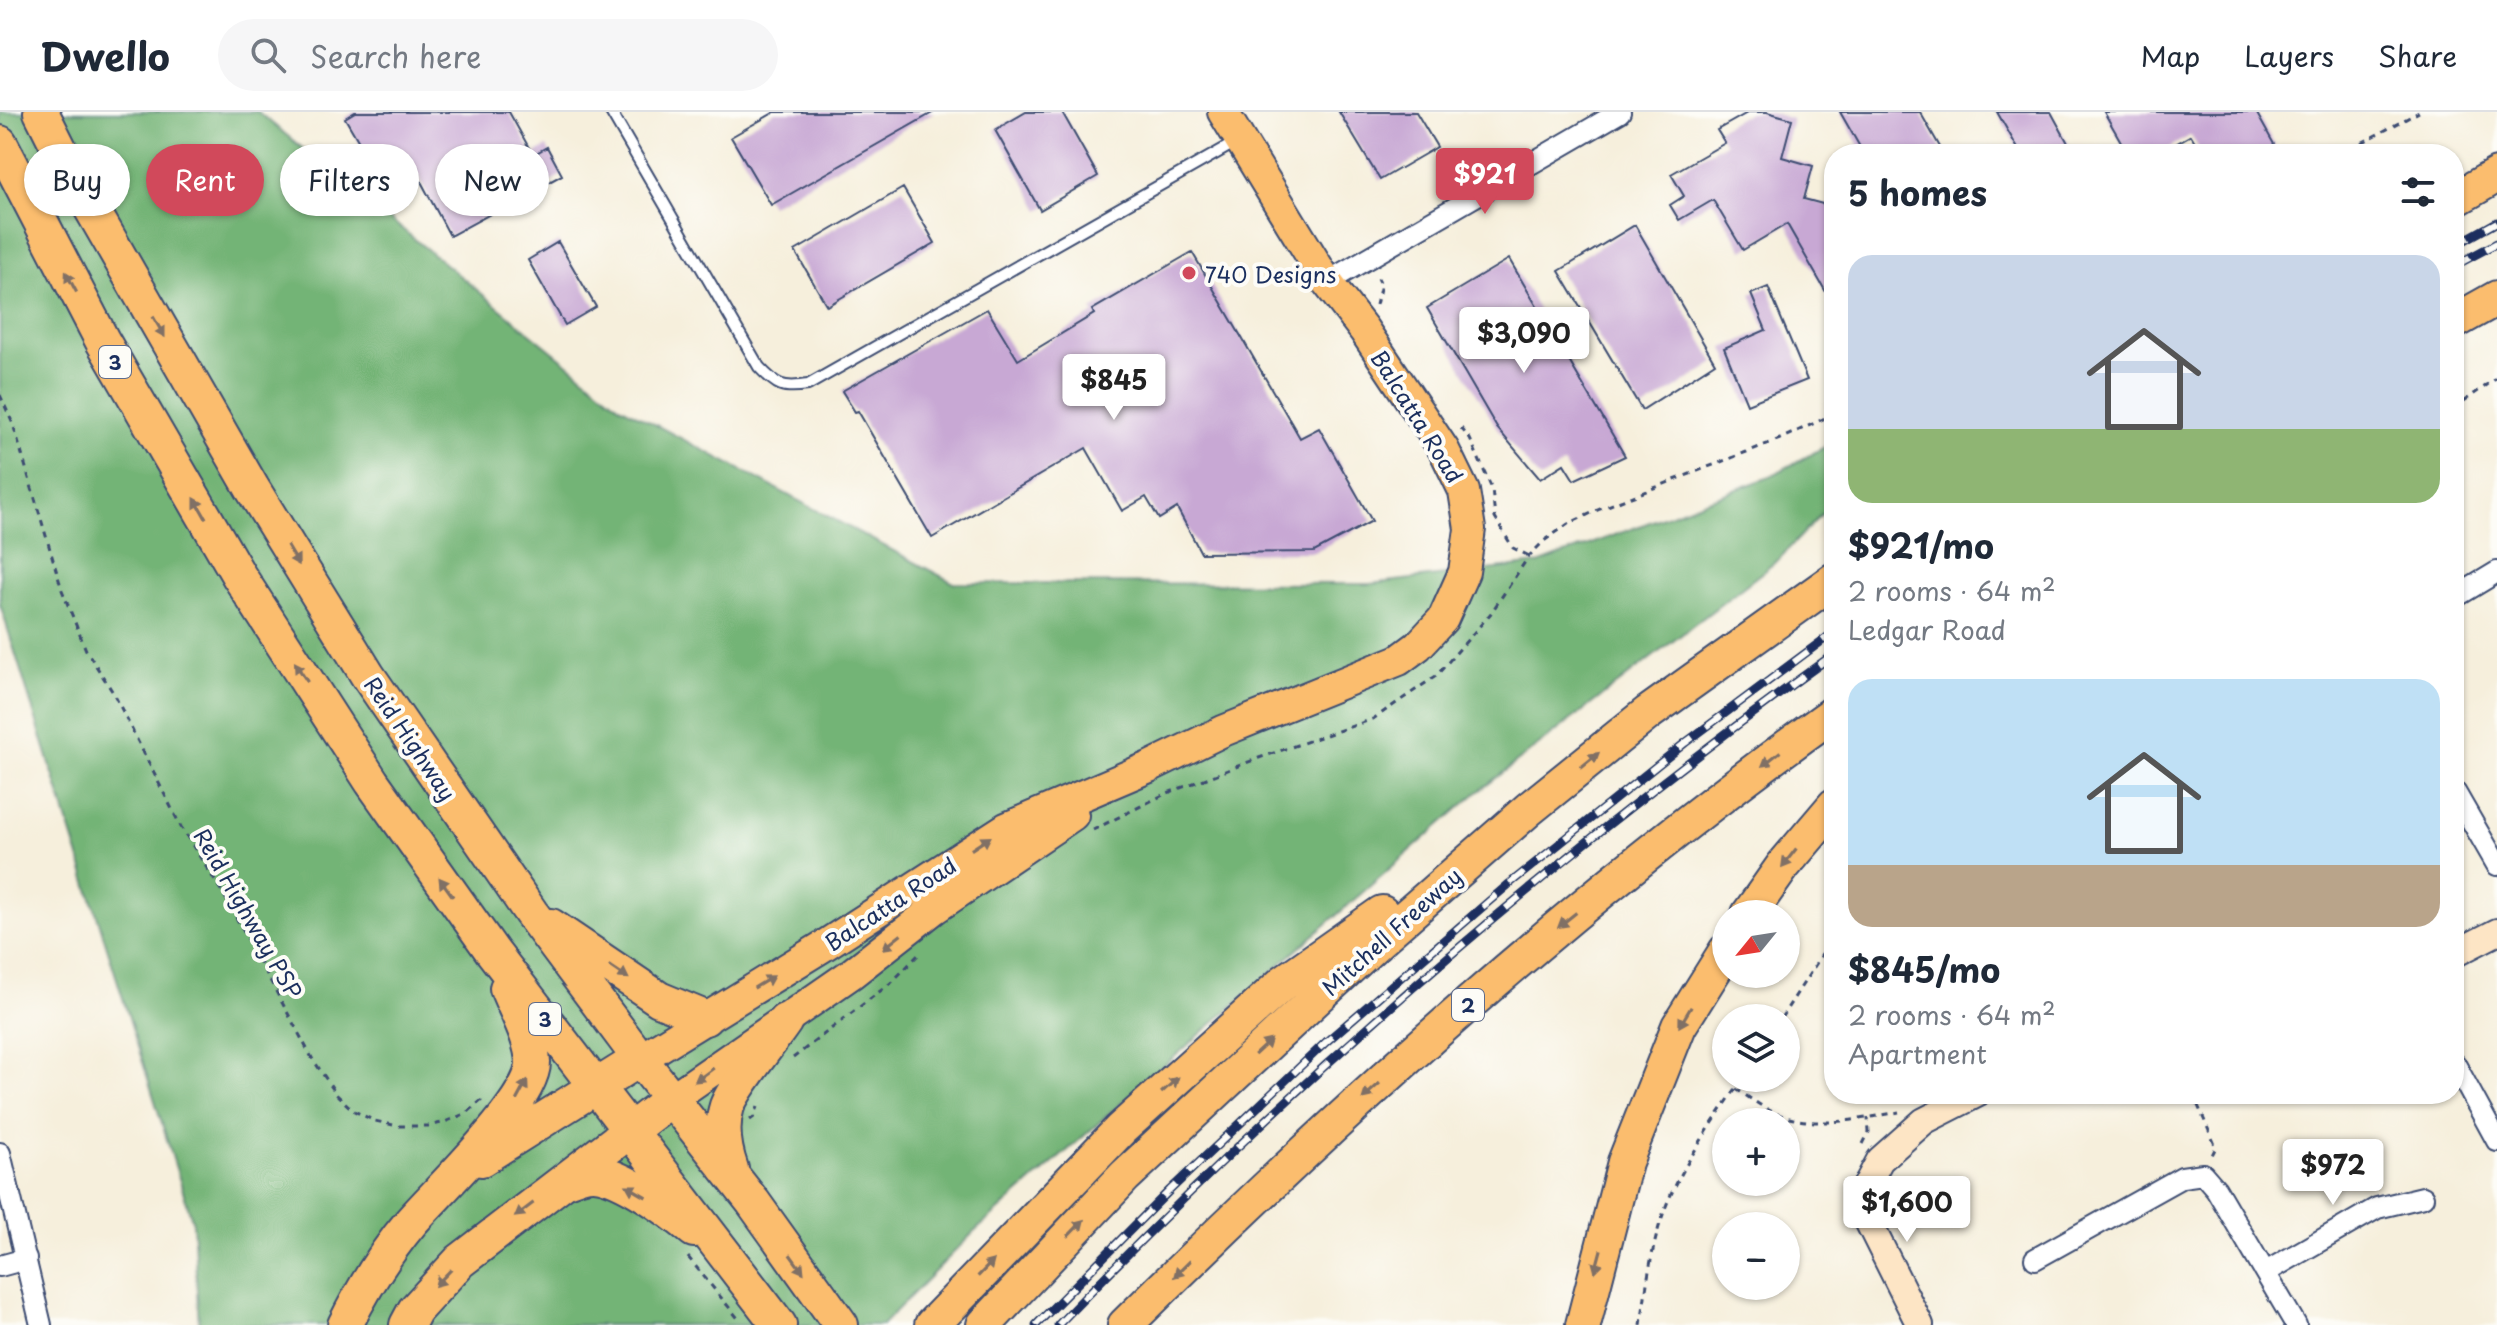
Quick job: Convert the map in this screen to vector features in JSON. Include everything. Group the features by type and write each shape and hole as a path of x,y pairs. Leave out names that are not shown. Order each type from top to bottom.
{"highway":[{"name":"Reid Highway","path":"41,112 89,204 299,564 402,727 531,913 735,1179 841,1325"},
{"name":"3","path":"0,143 102,340 239,576 372,782 492,951 779,1325"},
{"path":"2464,194 2497,175"},
{"path":"2464,316 2497,298"},
{"name":"Mitchell Freeway","path":"984,1325 1125,1176 1377,942 1529,809 1648,713 1824,587"},
{"name":"2","path":"1125,1325 1219,1232 1440,1029 1641,861 1824,721"},
{"path":"932,1325 1121,1129 1284,982 1529,809"},
{"path":"1759,900 1824,818"},
{"path":"531,913 659,999 705,1018"},
{"path":"345,1325 381,1264 410,1223 457,1174 518,1100 533,1066 529,1043 492,951"},
{"path":"1583,1325 1625,1162 1679,1026 1712,973"},
{"path":"735,1179 724,1149 723,1128 727,1105 785,1021"},
{"path":"457,1174 640,1059"},
{"path":"407,1325 415,1310 460,1261 671,1099"},
{"path":"562,1181 595,1173 619,1181 668,1209 722,1253"}],"main road":[{"name":"Balcatta Road","path":"640,1059 822,947 1006,828 1149,767 1223,731 1399,660 1418,646 1443,619 1464,572 1470,529 1464,491 1444,450 1364,330 1327,282 1223,112"},
{"name":"Balcatta Road","path":"671,1099 785,1021 1019,849 1149,767"}],"street":[{"path":"1327,282 1620,112"},
{"path":"2464,592 2497,572"},
{"path":"2464,808 2497,865"},
{"path":"2464,949 2497,932"},
{"path":"2464,1080 2497,1141"},
{"path":"1920,1325 1866,1217 1865,1188 1880,1160 1924,1121 1957,1104"},
{"path":"0,1153 41,1325"},
{"path":"2035,1259 2182,1177 2203,1174 2216,1189 2296,1325"},
{"path":"2266,1272 2377,1208 2423,1197"},
{"path":"0,1266 26,1259"}],"lane":[{"path":"611,112 759,367 773,383 789,388 808,385 1239,141"}],"path":[{"path":"2360,144 2419,112"},
{"path":"2464,401 2497,378"},
{"name":"Reid Highway PSP","path":"0,395 13,424 62,590 86,650 114,694 181,827 224,895 312,1058 337,1095 354,1111 375,1121 398,1126 442,1123 467,1113 485,1096"},
{"path":"1089,832 1165,794 1373,719 1436,676 1491,613 1529,556 1568,524 1824,419"},
{"path":"1495,518 1513,548 1529,556"},
{"path":"784,1068 805,1047 892,982 924,949"},
{"path":"1790,1004 1824,951"},
{"path":"1641,1325 1653,1254 1670,1198 1685,1167 1734,1092"},
{"path":"1741,1092 1771,1111 1809,1122 1857,1120 1916,1109 1924,1121"},
{"path":"749,1120 754,1117 760,1104"},
{"path":"2197,1104 2216,1147 2203,1174"}],"green space":[{"path":"0,112 258,112 297,144 280,144 280,216 386,216 620,406 954,583 1370,584 1538,564 1767,478 1824,447 1824,512 1778,560 1474,795 973,1233 882,1325 199,1325 193,1223 0,604"}],"building":[{"path":"355,112 509,112 527,144 435,144 435,208 419,178 419,144 360,144 345,118"},
{"path":"775,112 934,112 771,205 731,137"},
{"path":"1026,112 1062,112 1098,176 1040,210 995,130"},
{"path":"1339,112 1416,112 1437,147 1380,180"},
{"path":"1749,112 1767,112 1792,119 1782,157 1813,166 1804,199 1824,204 1824,289 1787,224 1743,250 1713,200 1679,220 1670,205 1684,196 1671,174 1725,143 1717,130"},
{"path":"1840,112 1920,112 1938,144 1858,144"},
{"path":"1997,112 2051,112 2069,144 2015,144"},
{"path":"2104,112 2256,112 2274,144 2196,144 2191,135 2175,144 2122,144"},
{"path":"549,151 562,175 549,182"},
{"path":"903,188 935,243 827,306 795,251"},
{"path":"439,216 487,216 450,236"},
{"path":"1635,225 1715,363 1642,410 1559,271"},
{"path":"558,242 596,307 565,325 528,260"},
{"path":"1192,252 1300,438 1319,428 1372,521 1314,552 1201,553 1177,508 1159,519 1146,497 1122,511 1086,448 932,538 858,411 855,412 842,391 987,309 1018,360 1094,314 1092,310"},
{"path":"1509,259 1625,456 1574,480 1564,464 1540,479 1497,428 1427,308"},
{"path":"1768,287 1807,380 1747,404 1724,348 1766,330 1751,294"}],"railway":[{"path":"2464,240 2497,222"},
{"path":"2464,261 2497,243"},
{"path":"1036,1325 1170,1190 1326,1042 1509,884 1685,743 1824,639"},
{"path":"1058,1325 1240,1144 1431,972 1629,809 1824,661"}],"place":[{"name":"740 Designs","path":"1189,273"}]}
